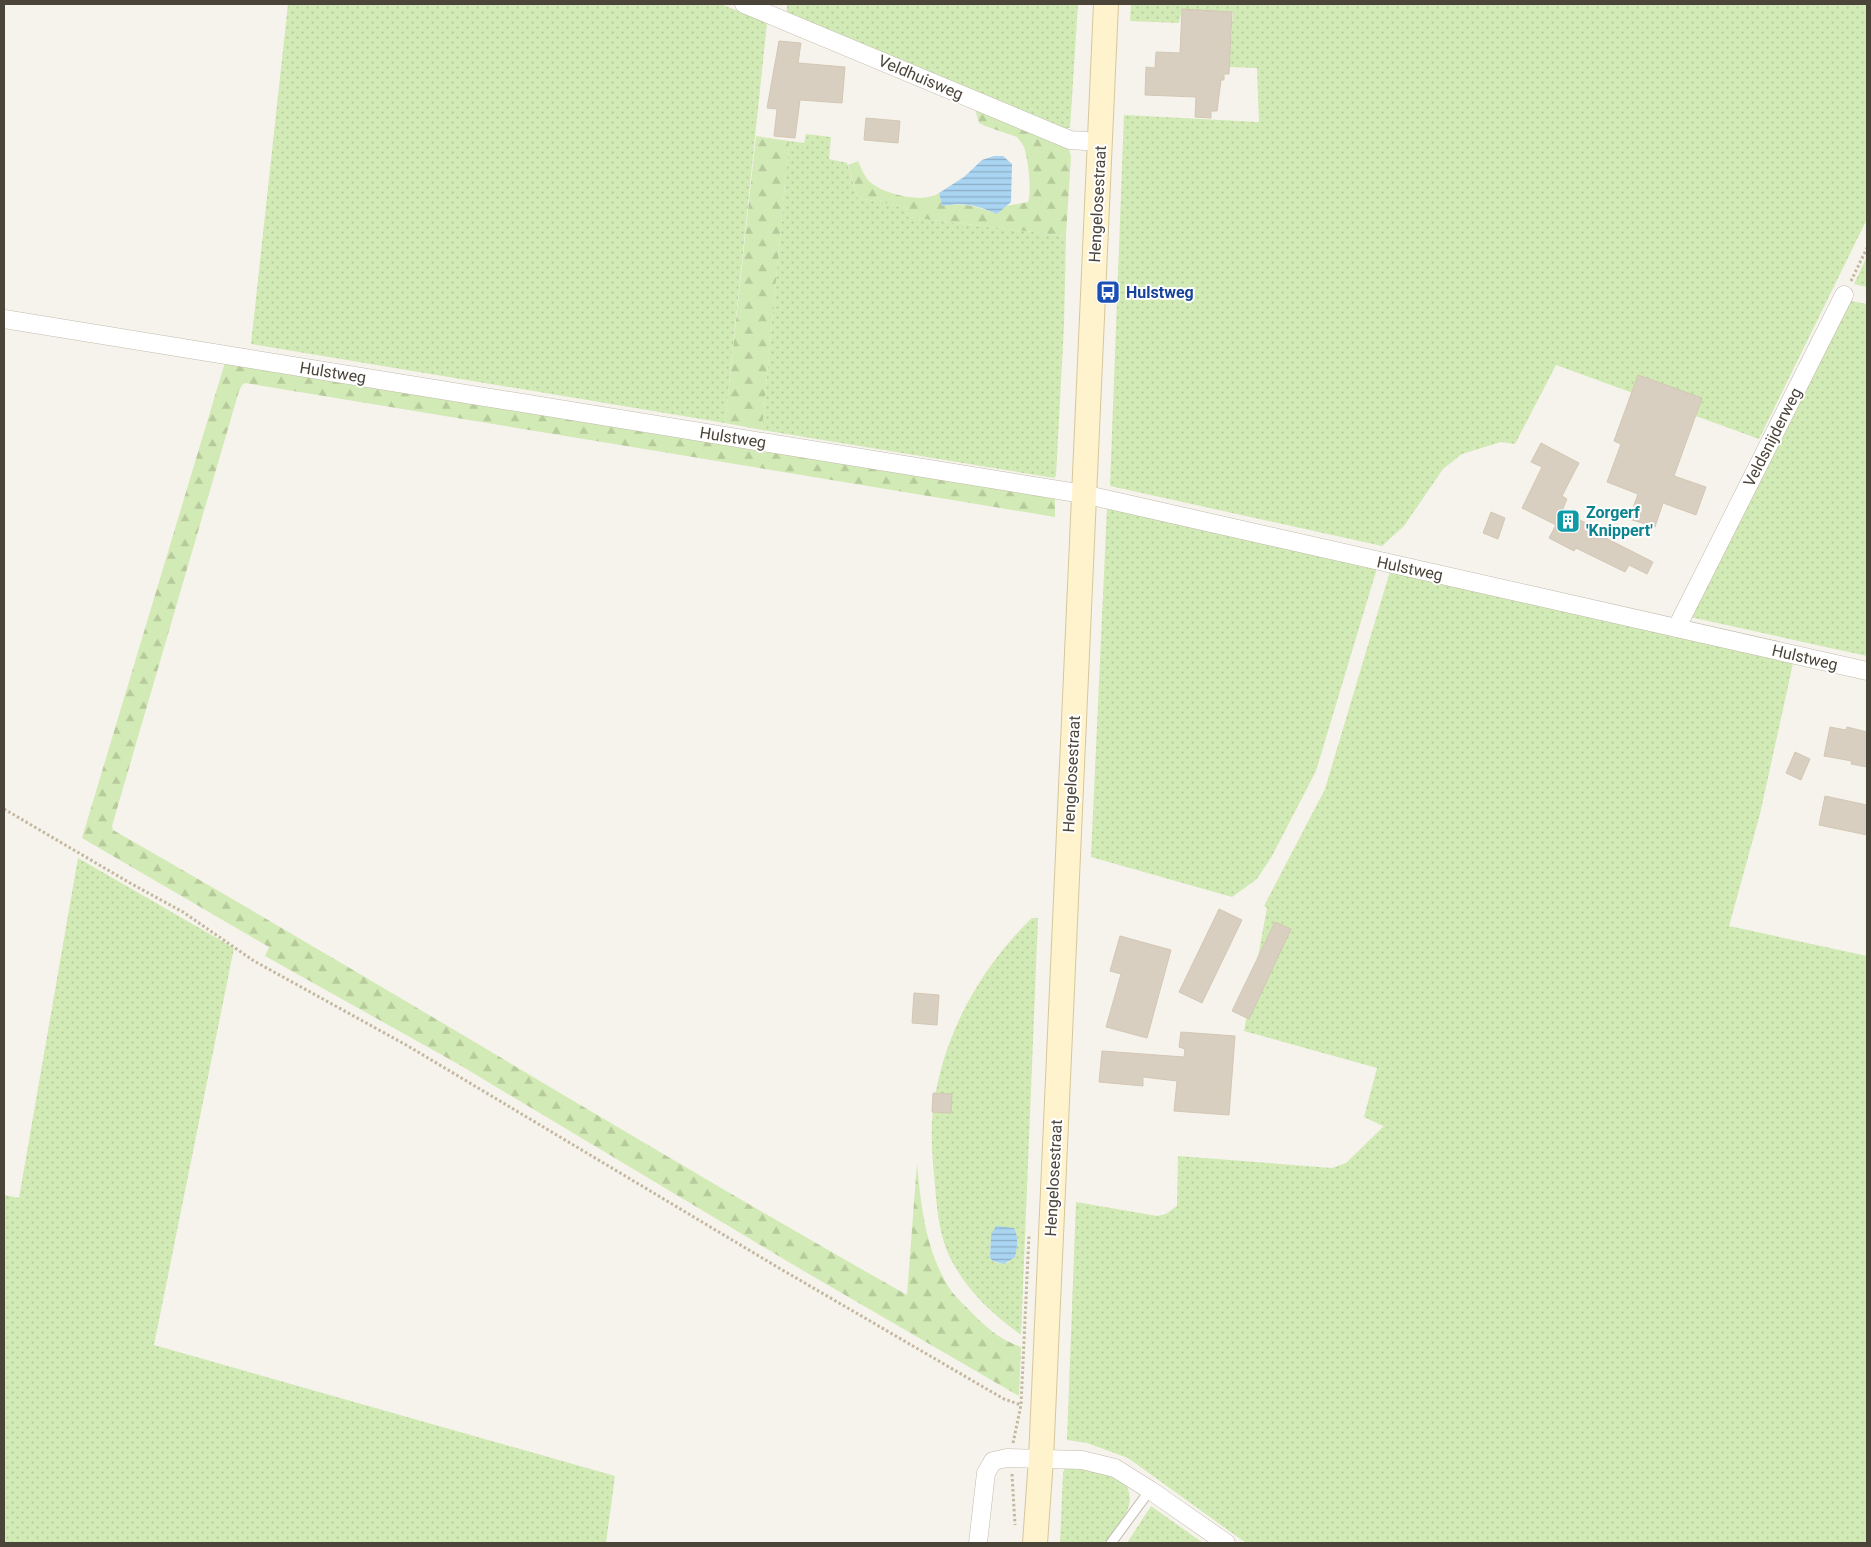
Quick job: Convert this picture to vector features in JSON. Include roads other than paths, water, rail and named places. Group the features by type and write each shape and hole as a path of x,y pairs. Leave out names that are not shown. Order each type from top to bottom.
{"main road":[{"name":"Hengelosestraat","path":"1035,1543 1041,1460 1106,4"}],"street":[{"name":"Veldhuisweg","path":"744,4 1070,140 1100,142"},
{"name":"Veldsnijderweg","path":"1677,627 1844,295"},
{"name":"Hulstweg","path":"4,318 1083,494 1867,671"},
{"path":"978,1543 986,1473 993,1461 1012,1458 1082,1460 1114,1468 1150,1490 1226,1543"}],"lane":[{"path":"1111,1543 1150,1490"}],"water":[{"path":"994,156 1003,156 1012,164 1011,202 997,214 970,205 942,206 939,193 964,177 982,160"},
{"path":"996,1226 1014,1228 1017,1235 1015,1257 1004,1264 993,1261 990,1258 991,1235"}],"place":[{"name":"Hulstweg","path":"1108,292"},
{"name":"Zorgerf 'Knippert'","path":"1568,521"}]}
